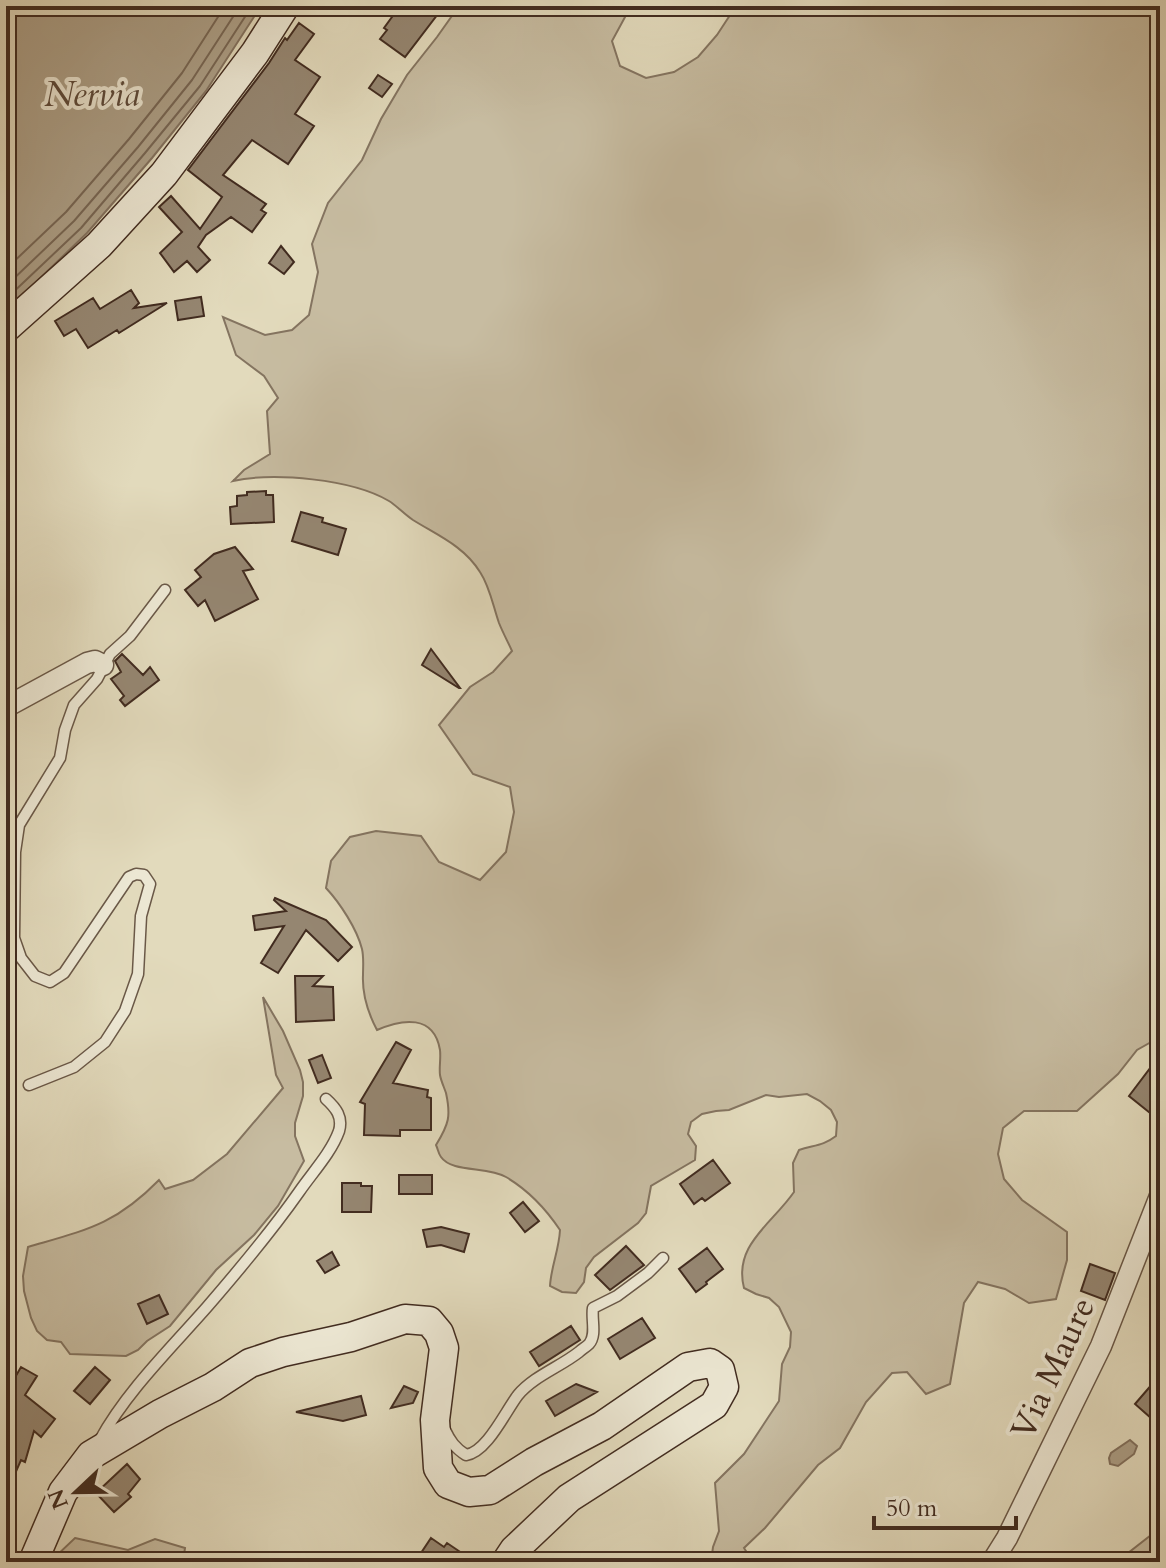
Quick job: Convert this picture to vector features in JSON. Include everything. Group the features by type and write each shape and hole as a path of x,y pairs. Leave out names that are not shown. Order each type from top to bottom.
{"main road":[{"path":"6,328 99,245 164,174 255,53 285,6"},
{"path":"33,1562 63,1492 91,1455 250,1363 283,1352 351,1337 405,1319 429,1321 439,1333 444,1348 435,1420 438,1468 448,1484 469,1492 490,1490 534,1462 602,1426 688,1367 710,1363 720,1370 724,1387 714,1405 569,1498 514,1550 506,1562"}],"street":[{"path":"6,707 87,663 95,661 103,665"},
{"name":"Via Maure","path":"992,1562 1007,1538 1101,1346 1160,1196"}],"lane":[{"path":"29,1085 74,1067 105,1042 125,1011 138,974 141,916 150,888 149,880 140,873 129,877 64,973 50,982 35,976 21,958 14,938 15,852 19,825 60,758 74,705 97,679 110,654 130,636 165,590"},
{"path":"91,1455 110,1421 277,1223 329,1149 340,1128 336,1108 326,1099"},
{"path":"435,1420 459,1451 466,1455 473,1454 527,1385 589,1344 594,1334 591,1319 593,1308 617,1296 663,1258"}],"shaded area":[{"path":"459,6 631,6 612,41 620,66 646,78 674,72 698,57 736,6 1160,6 1160,1037 1137,1050 1118,1074 1077,1111 1024,1111 1003,1128 998,1154 1004,1179 1022,1200 1067,1232 1067,1260 1056,1299 1029,1303 1005,1289 978,1282 964,1303 950,1384 926,1394 907,1372 892,1373 866,1402 840,1448 818,1465 744,1548 753,1562 711,1562 719,1531 715,1483 744,1454 779,1401 782,1364 790,1347 791,1332 779,1307 769,1298 744,1288 744,1259 757,1236 794,1192 793,1163 799,1150 823,1144 836,1136 837,1122 831,1110 807,1094 766,1095 729,1110 702,1114 691,1122 688,1134 696,1146 695,1160 651,1186 646,1213 638,1223 594,1257 576,1293 562,1292 550,1286 560,1230 536,1200 506,1177 453,1165 441,1157 436,1145 448,1120 448,1108 440,1075 437,1038 431,1030 416,1022 397,1023 377,1030 365,997 360,941 326,888 331,861 350,837 376,831 421,836 439,862 480,880 506,852 514,812 510,787 473,774 439,725 470,687 493,672 512,651 486,584 474,563 458,548 373,493 312,479 269,477 233,481 244,470 270,454 267,411 278,398 264,376 236,355 223,317 265,335 292,330 309,315 318,272 312,244 328,203 362,160 407,75"},
{"path":"263,997 283,1031 303,1082 295,1136 304,1161 278,1206 254,1235 216,1270 170,1326 126,1356 70,1354 61,1342 47,1340 37,1331 31,1318 23,1276 28,1247 99,1224 128,1207 159,1180 165,1189 193,1180 227,1154 283,1088 276,1075"},
{"path":"1160,1528 1160,1562 1120,1562 1123,1557"},
{"path":"75,1538 128,1550 155,1539 185,1548 183,1562 56,1562 55,1557"}],"water":[{"name":"Nervia","path":"6,6 261,6 206,91 152,158 87,233 6,311"},
{"path":"1130,1440 1137,1446 1134,1454 1118,1466 1110,1464 1111,1453"}],"building":[{"path":"400,6 444,6 405,57 380,39"},
{"path":"299,23 314,34 295,60 320,77 295,114 314,126 288,164 252,140 223,175 266,204 261,210 266,213 252,232 231,217 206,235 198,247 210,260 197,272 187,261 174,272 160,253 182,232 159,207 171,196 200,229 222,197 188,170"},
{"path":"378,75 392,84 382,97 369,88"},
{"path":"281,246 294,262 284,274 269,263"},
{"path":"131,290 139,303 134,308 167,303 88,348 76,329 64,336 55,321 93,298 100,309"},
{"path":"201,297 204,316 178,320 175,301"},
{"path":"266,491 266,495 273,495 274,522 231,524 230,507 237,506 237,496"},
{"path":"301,512 346,529 338,555 292,541"},
{"path":"235,547 253,569 243,571 258,599 215,621 205,600 198,606 185,590 201,577 195,570 214,554"},
{"path":"431,649 460,688 422,665"},
{"path":"122,654 143,675 150,667 159,680 125,706 120,700 124,696 111,679 121,672 115,661"},
{"path":"275,898 326,920 352,947 338,961 306,930 278,973 261,963 284,926 255,930 253,916 286,911"},
{"path":"295,976 323,976 313,986 333,987 334,1020 296,1022"},
{"path":"396,1042 411,1050 393,1083 428,1090 431,1130 400,1130 400,1136 364,1135 365,1104 360,1102"},
{"path":"322,1055 331,1078 318,1083 309,1060"},
{"path":"1151,1067 1160,1074 1160,1121 1129,1096"},
{"path":"713,1160 730,1183 705,1201 702,1198 694,1204 680,1184"},
{"path":"399,1175 432,1175 432,1194 399,1194"},
{"path":"342,1183 372,1186 371,1212 342,1212"},
{"path":"523,1202 539,1221 525,1232 510,1213"},
{"path":"441,1227 469,1234 464,1252 441,1245 427,1247 423,1230"},
{"path":"626,1246 644,1265 610,1290 595,1275"},
{"path":"707,1248 723,1269 696,1292 679,1269"},
{"path":"332,1252 339,1265 325,1273 317,1261"},
{"path":"1090,1264 1115,1273 1105,1300 1081,1291"},
{"path":"159,1295 168,1314 147,1324 138,1304"},
{"path":"642,1318 655,1338 620,1359 608,1339"},
{"path":"571,1326 580,1340 539,1366 530,1352"},
{"path":"21,1367 37,1376 25,1395 55,1419 41,1437 34,1431 25,1462 21,1460 6,1494 6,1393"},
{"path":"95,1367 110,1380 90,1404 74,1391"},
{"path":"1160,1375 1160,1408 1151,1418 1135,1404"},
{"path":"576,1384 597,1392 555,1416 546,1401"},
{"path":"404,1386 418,1392 413,1403 391,1408"},
{"path":"361,1396 366,1415 343,1421 296,1412"},
{"path":"127,1464 140,1479 128,1494 131,1497 114,1512 96,1493"},
{"path":"431,1538 444,1547 447,1543 475,1562 415,1562"}]}
